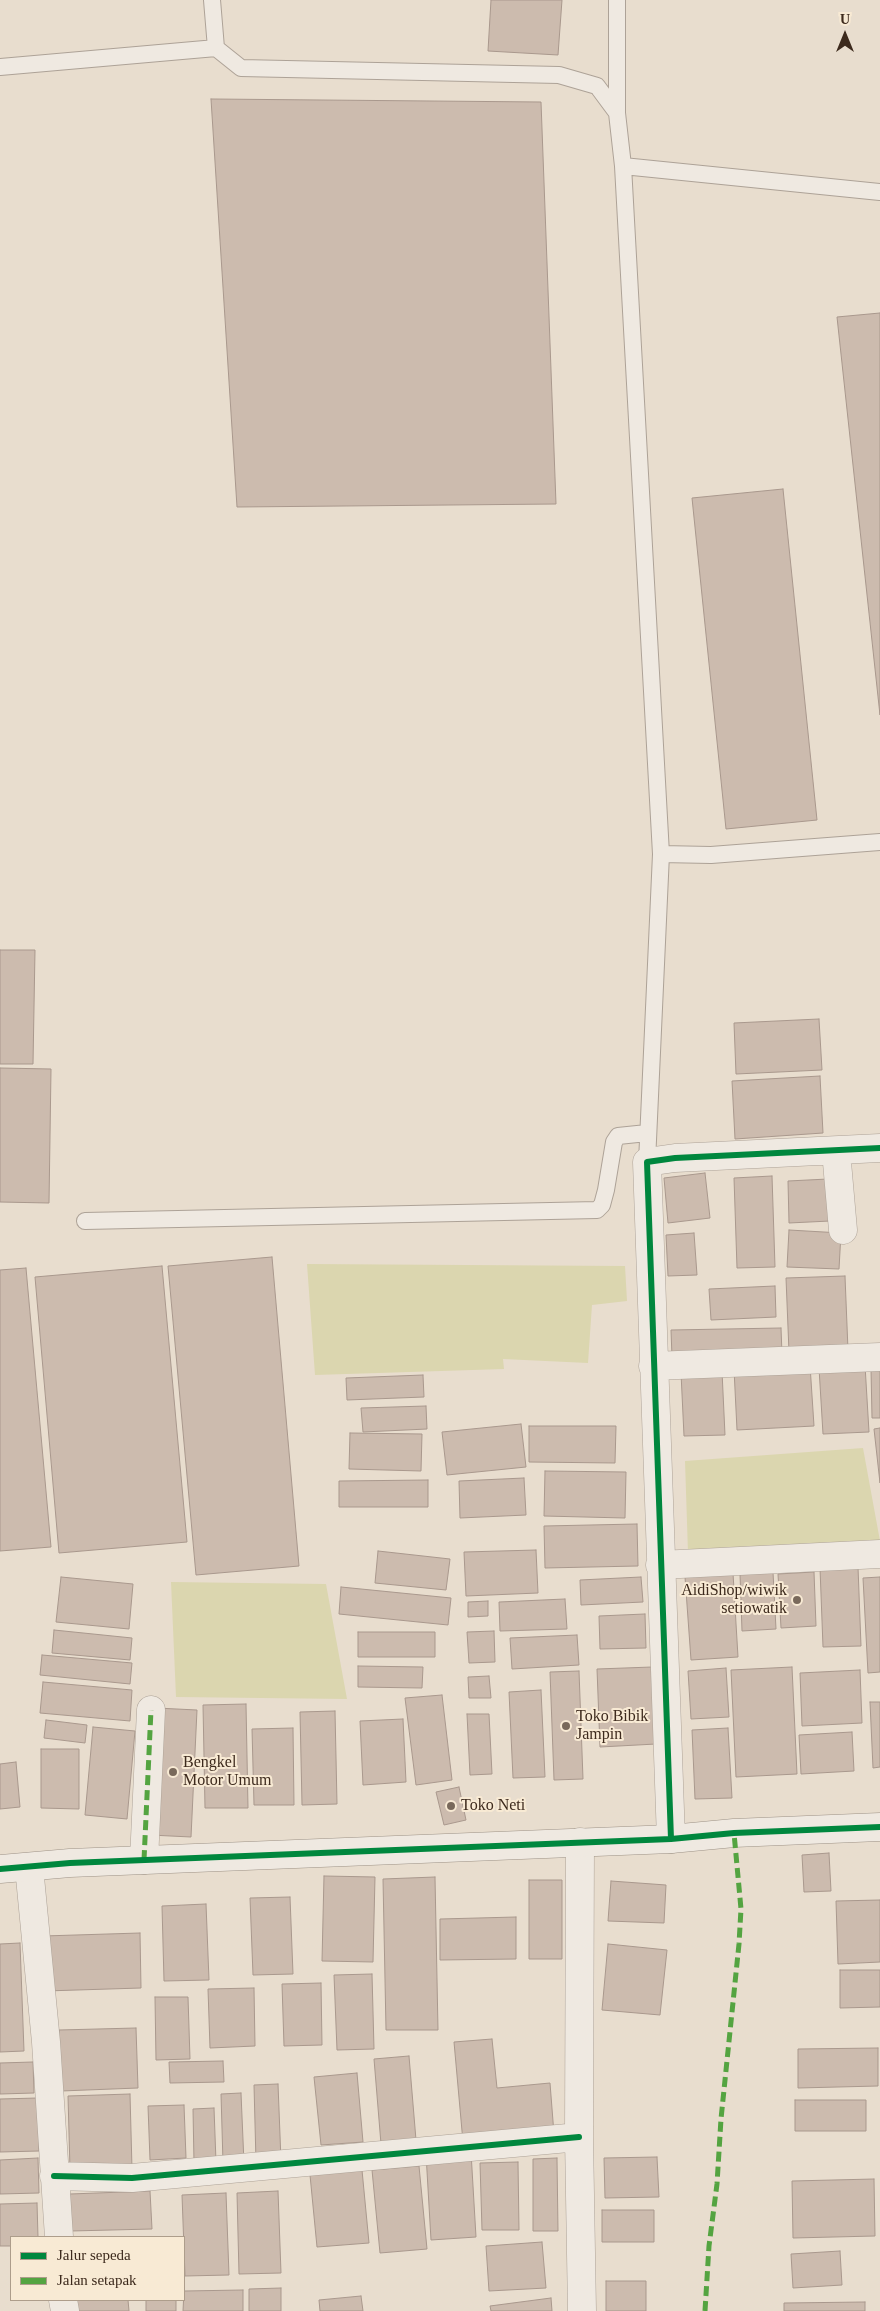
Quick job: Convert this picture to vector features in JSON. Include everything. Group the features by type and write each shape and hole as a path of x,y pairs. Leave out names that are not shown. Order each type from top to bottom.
{"street":[{"path":"671,1839 647,1162 674,1158 880,1148"},
{"path":"836,1151 843,1230"},
{"path":"653,1366 880,1357"},
{"path":"660,1565 880,1554"},
{"path":"144,1860 151,1710"},
{"path":"0,1869 144,1860 671,1839 734,1833 880,1827"},
{"path":"580,1842 579,2137 582,2311"},
{"path":"28,1867 46,2042 59,2236"},
{"path":"54,2176 132,2178 579,2137"}],"lane":[{"path":"212,0 216,48"},
{"path":"617,0 617,113 623,166 661,854 647,1162"},
{"path":"0,67 216,48 242,68 559,75 597,86 617,113"},
{"path":"623,166 880,192"},
{"path":"661,854 711,855 880,842"},
{"path":"85,1221 597,1210 602,1205 606,1190 614,1142 618,1136 647,1133"}],"shaded area":[{"path":"307,1264 625,1266 627,1301 592,1305 588,1363 503,1359 504,1369 315,1375"},
{"path":"863,1448 880,1541 688,1553 685,1461"},
{"path":"171,1582 326,1584 347,1699 176,1697"}],"building":[{"path":"491,0 562,0 558,55 488,51"},
{"path":"211,99 541,102 556,504 237,507"},
{"path":"880,313 880,715 837,317"},
{"path":"783,489 817,820 726,829 692,498"},
{"path":"0,950 35,950 33,1064 0,1064"},
{"path":"819,1019 822,1070 736,1074 734,1023"},
{"path":"0,1068 51,1069 49,1203 0,1202"},
{"path":"820,1076 823,1133 735,1139 732,1081"},
{"path":"705,1173 710,1218 668,1223 664,1178"},
{"path":"772,1176 775,1267 737,1268 734,1178"},
{"path":"828,1179 830,1221 789,1223 788,1181"},
{"path":"789,1230 841,1233 839,1269 787,1267"},
{"path":"694,1233 697,1275 668,1276 666,1235"},
{"path":"272,1257 299,1566 196,1575 168,1266"},
{"path":"162,1266 187,1542 59,1553 35,1277"},
{"path":"26,1268 51,1547 0,1551 0,1270"},
{"path":"845,1276 848,1350 789,1352 786,1278"},
{"path":"775,1286 776,1317 711,1320 709,1289"},
{"path":"781,1328 782,1354 672,1357 671,1330"},
{"path":"810,1365 814,1426 737,1430 734,1369"},
{"path":"865,1365 869,1432 823,1434 819,1368"},
{"path":"880,1368 880,1418 872,1418 871,1369"},
{"path":"722,1371 725,1435 684,1436 681,1373"},
{"path":"423,1375 424,1397 347,1400 346,1378"},
{"path":"426,1406 427,1429 363,1432 361,1408"},
{"path":"521,1424 526,1467 447,1475 442,1432"},
{"path":"529,1426 616,1426 615,1463 529,1462"},
{"path":"880,1428 880,1483 874,1429"},
{"path":"350,1433 422,1434 421,1471 349,1469"},
{"path":"545,1471 626,1472 625,1518 544,1516"},
{"path":"524,1478 526,1515 460,1518 459,1481"},
{"path":"428,1480 428,1507 339,1507 339,1481"},
{"path":"637,1524 638,1566 545,1568 544,1526"},
{"path":"536,1550 538,1593 466,1596 464,1552"},
{"path":"378,1551 450,1559 446,1590 375,1583"},
{"path":"858,1567 861,1646 823,1647 820,1568"},
{"path":"773,1572 776,1629 742,1631 740,1574"},
{"name":"AidiShop/wiwik setiowatik","path":"814,1572 816,1626 781,1628 778,1574"},
{"path":"733,1573 738,1657 691,1660 685,1577"},
{"path":"61,1577 133,1584 129,1629 56,1622"},
{"path":"641,1577 643,1602 581,1605 580,1580"},
{"path":"880,1577 880,1672 868,1673 863,1578"},
{"path":"341,1587 451,1598 448,1625 339,1614"},
{"path":"565,1599 567,1629 500,1631 499,1602"},
{"path":"488,1601 488,1616 468,1617 468,1602"},
{"path":"645,1614 646,1648 600,1649 599,1616"},
{"path":"54,1630 132,1638 130,1660 52,1653"},
{"path":"494,1631 495,1662 469,1663 467,1632"},
{"path":"358,1632 435,1632 435,1657 358,1657"},
{"path":"577,1635 579,1665 512,1669 510,1638"},
{"path":"42,1655 132,1663 130,1684 40,1675"},
{"path":"358,1666 423,1667 422,1688 358,1687"},
{"path":"652,1667 656,1744 600,1747 597,1669"},
{"path":"792,1667 797,1774 736,1777 731,1670"},
{"path":"726,1668 729,1717 691,1719 688,1671"},
{"path":"860,1670 862,1723 802,1726 800,1673"},
{"name":"Toko Bibik Jampin","path":"579,1671 583,1779 554,1780 550,1672"},
{"path":"489,1676 491,1698 469,1698 468,1677"},
{"path":"43,1682 132,1690 130,1721 40,1713"},
{"path":"541,1690 545,1777 513,1778 509,1692"},
{"path":"442,1695 452,1780 416,1785 405,1698"},
{"path":"870,1702 880,1702 880,1767 873,1768"},
{"path":"246,1704 248,1808 205,1808 203,1705"},
{"name":"Bengkel Motor Umum","path":"156,1708 197,1710 191,1837 150,1835"},
{"path":"335,1711 337,1804 302,1805 300,1712"},
{"path":"467,1714 489,1714 492,1774 470,1775"},
{"path":"403,1719 406,1782 363,1785 360,1721"},
{"path":"46,1720 87,1725 85,1743 44,1738"},
{"path":"93,1727 135,1731 127,1819 85,1815"},
{"path":"293,1728 294,1805 254,1805 252,1729"},
{"path":"728,1728 732,1798 695,1799 692,1730"},
{"path":"852,1732 854,1771 801,1774 799,1735"},
{"path":"41,1749 79,1749 79,1809 41,1808"},
{"path":"16,1762 20,1807 0,1809 0,1764"},
{"name":"Toko Neti","path":"459,1787 466,1820 444,1825 436,1792"},
{"path":"829,1853 831,1891 804,1892 802,1855"},
{"path":"324,1876 375,1877 373,1962 322,1961"},
{"path":"435,1877 438,2030 386,2030 383,1879"},
{"path":"529,1880 562,1880 562,1959 529,1959"},
{"path":"611,1881 666,1885 664,1923 608,1921"},
{"path":"290,1897 293,1974 253,1975 250,1898"},
{"path":"880,1900 880,1962 838,1964 836,1901"},
{"path":"206,1904 209,1980 164,1981 162,1906"},
{"path":"516,1917 516,1959 440,1960 440,1919"},
{"path":"140,1933 141,1988 45,1991 43,1936"},
{"path":"20,1943 24,2051 0,2052 0,1944"},
{"path":"608,1944 667,1950 660,2015 602,2010"},
{"path":"840,1970 880,1970 880,2007 840,2008"},
{"path":"372,1974 374,2049 337,2050 334,1975"},
{"path":"321,1983 322,2045 284,2046 282,1984"},
{"path":"254,1988 255,2046 210,2048 208,1989"},
{"path":"155,1997 188,1997 190,2059 156,2060"},
{"path":"136,2028 138,2088 61,2091 59,2030"},
{"path":"492,2039 497,2088 550,2083 554,2134 463,2142 454,2042"},
{"path":"878,2048 878,2086 798,2088 798,2049"},
{"path":"409,2056 416,2140 381,2144 374,2059"},
{"path":"223,2061 224,2082 170,2083 169,2062"},
{"path":"33,2062 34,2093 0,2094 0,2063"},
{"path":"357,2073 363,2142 321,2145 314,2077"},
{"path":"278,2084 281,2161 256,2162 254,2085"},
{"path":"241,2093 244,2163 223,2163 221,2094"},
{"path":"130,2094 132,2169 70,2170 68,2096"},
{"path":"38,2098 39,2151 0,2152 0,2099"},
{"path":"795,2100 866,2100 866,2131 795,2131"},
{"path":"184,2105 186,2158 150,2160 148,2106"},
{"path":"214,2108 216,2162 194,2163 193,2109"},
{"path":"471,2152 476,2237 431,2240 426,2154"},
{"path":"657,2157 659,2197 605,2198 604,2158"},
{"path":"38,2158 39,2193 0,2194 0,2160"},
{"path":"557,2158 558,2231 533,2231 533,2159"},
{"path":"518,2162 519,2230 482,2230 480,2163"},
{"path":"419,2166 427,2249 380,2253 372,2170"},
{"path":"362,2170 369,2243 317,2247 310,2175"},
{"path":"874,2179 875,2236 793,2238 792,2181"},
{"path":"150,2191 152,2229 71,2231 70,2194"},
{"path":"278,2191 281,2273 239,2274 237,2193"},
{"path":"226,2193 229,2275 185,2276 182,2195"},
{"path":"37,2203 38,2236 10,2236 10,2246 0,2246 0,2204"},
{"path":"602,2210 654,2210 654,2242 602,2242"},
{"path":"542,2242 546,2288 489,2291 486,2246"},
{"path":"840,2251 842,2285 793,2288 791,2254"},
{"path":"606,2281 646,2281 646,2311 606,2311"},
{"path":"281,2288 281,2311 249,2311 249,2289"},
{"path":"243,2290 243,2311 183,2311 185,2291"},
{"path":"361,2296 363,2311 320,2311 319,2300"},
{"path":"551,2298 552,2311 491,2311 490,2306"},
{"path":"77,2301 128,2301 129,2311 77,2311"},
{"path":"146,2301 176,2301 176,2311 146,2311"},
{"path":"865,2302 865,2311 784,2311 784,2303"}],"marked path":[{"path":"144,1860 151,1710"},
{"path":"705,2311 709,2246 717,2184 721,2119 739,1944 741,1909 734,1833"}],"cycle path":[{"path":"671,1839 647,1162 675,1158 880,1148"},
{"path":"0,1869 70,1863 671,1839 734,1833 880,1827"},
{"path":"54,2176 132,2178 579,2137"}],"place":[{"name":"AidiShop/wiwik setiowatik","path":"797,1600"},
{"name":"Toko Bibik Jampin","path":"566,1726"},
{"name":"Bengkel Motor Umum","path":"173,1772"},
{"name":"Toko Neti","path":"451,1806"}]}
